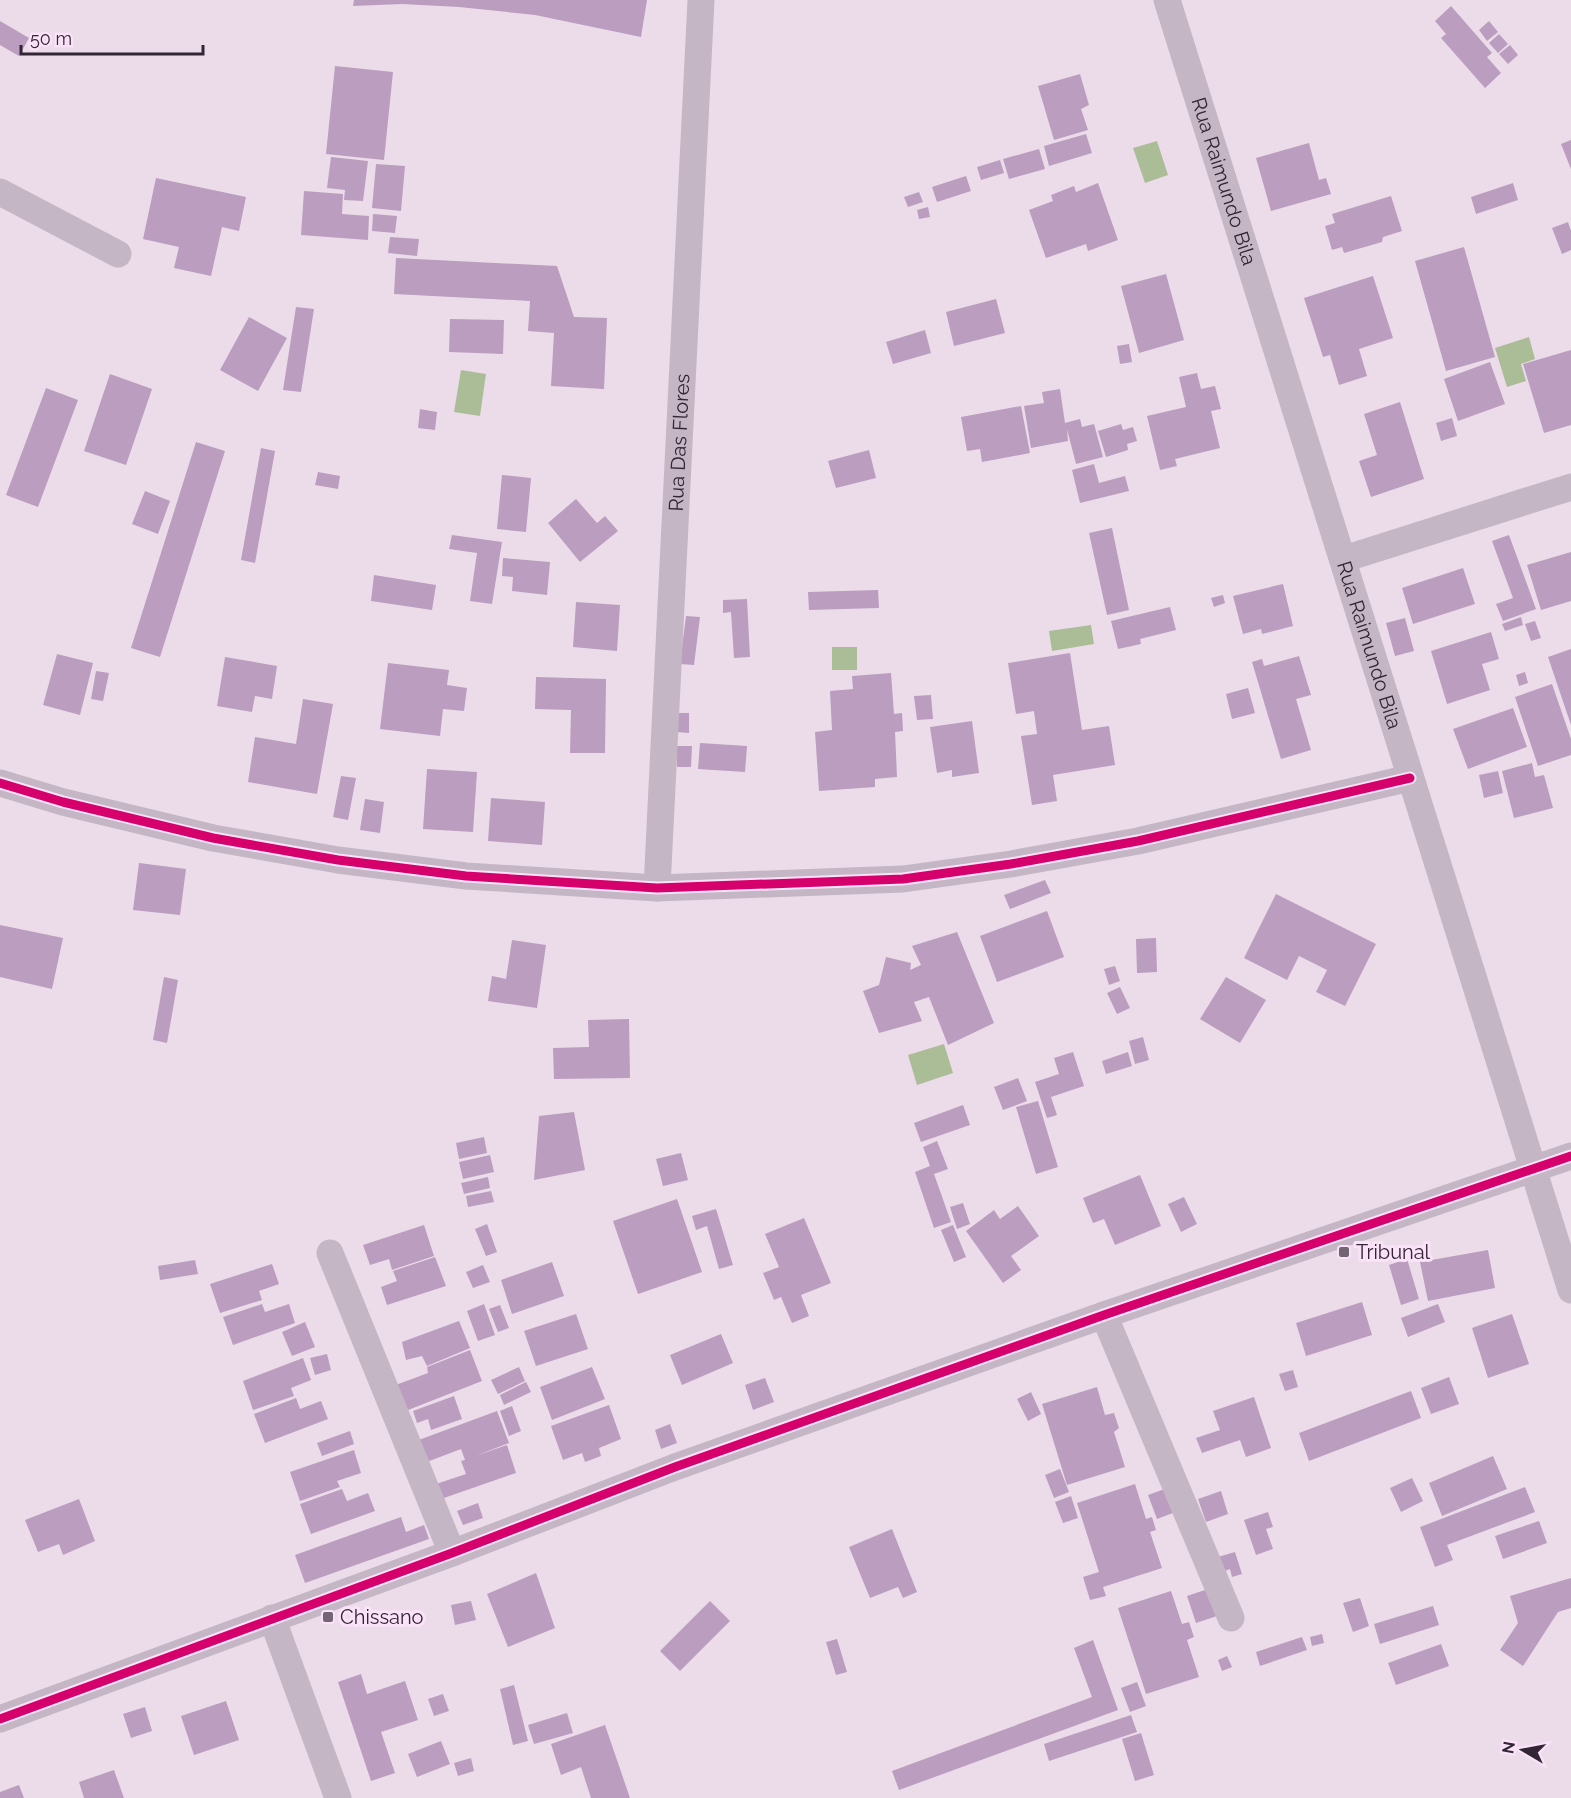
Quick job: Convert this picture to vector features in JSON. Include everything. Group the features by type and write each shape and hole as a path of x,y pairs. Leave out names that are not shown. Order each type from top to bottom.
{"street":[{"name":"Rua Das Flores","path":"657,888 701,0"},
{"name":"Rua Raimundo Bila","path":"1167,0 1344,559 1410,778 1571,1290"},
{"path":"0,192 118,254"},
{"path":"1344,559 1571,487"},
{"path":"0,783 63,802 213,838 338,860 466,876 657,888 903,879 989,867 1138,841 1410,778"},
{"path":"0,1719 452,1553 675,1467 1104,1315 1571,1156"},
{"path":"330,1253 452,1553"},
{"path":"1104,1315 1231,1618"},
{"path":"272,1618 338,1798"}],"shaded area":[{"path":"1157,141 1168,175 1145,183 1133,148"},
{"path":"1529,337 1535,359 1521,364 1526,381 1507,387 1495,348"},
{"path":"461,370 486,374 480,416 454,412"},
{"path":"1091,625 1094,644 1052,651 1049,631"},
{"path":"832,647 857,647 857,670 832,670"},
{"path":"944,1044 953,1073 917,1085 908,1055"}],"building":[{"path":"354,0 647,0 641,37 535,15 402,4 353,6"},
{"path":"1451,6 1492,53 1487,57 1501,73 1485,88 1441,38 1446,34 1435,21"},
{"path":"0,21 29,38 19,56 0,45"},
{"path":"1489,21 1498,32 1487,41 1479,30"},
{"path":"1499,34 1508,44 1498,53 1489,43"},
{"path":"1510,45 1518,55 1508,64 1499,54"},
{"path":"335,66 393,72 384,160 326,154"},
{"path":"1080,74 1089,105 1081,109 1088,130 1054,140 1038,86"},
{"path":"1086,134 1092,153 1049,166 1044,146"},
{"path":"1571,140 1571,169 1561,144"},
{"path":"1309,143 1319,180 1326,178 1331,194 1271,211 1256,158"},
{"path":"1039,149 1045,169 1009,179 1003,159"},
{"path":"331,157 368,161 363,201 344,200 345,190 327,188"},
{"path":"1000,160 1004,173 981,180 977,167"},
{"path":"376,164 405,166 401,211 372,208"},
{"path":"966,176 971,191 937,202 932,187"},
{"path":"156,178 246,197 239,231 222,227 211,276 174,268 179,247 143,239"},
{"path":"1098,183 1118,240 1088,251 1086,244 1046,258 1029,210 1053,201 1051,195 1074,186 1076,192"},
{"path":"1513,183 1518,200 1476,214 1471,197"},
{"path":"304,191 343,194 342,214 369,216 368,240 301,235"},
{"path":"919,192 923,202 908,207 904,197"},
{"path":"1391,196 1402,231 1383,237 1382,242 1344,253 1342,247 1332,250 1325,226 1335,223 1332,214"},
{"path":"928,207 930,217 919,219 917,210"},
{"path":"373,214 397,216 395,233 372,231"},
{"path":"1568,222 1571,231 1571,250 1562,254 1552,228"},
{"path":"390,237 419,239 417,256 388,253"},
{"path":"1464,247 1495,357 1446,371 1415,261"},
{"path":"396,258 557,266 574,317 607,318 604,389 551,386 554,333 528,331 530,301 394,294"},
{"path":"1166,274 1184,340 1139,353 1121,286"},
{"path":"1373,276 1393,338 1359,349 1367,376 1339,385 1330,355 1323,357 1304,298"},
{"path":"996,299 1005,333 954,346 946,312"},
{"path":"296,307 314,309 301,392 283,390"},
{"path":"249,317 287,338 258,391 220,370"},
{"path":"450,319 504,320 503,354 449,352"},
{"path":"925,330 931,353 893,364 886,342"},
{"path":"1129,344 1132,362 1120,364 1117,346"},
{"path":"1571,350 1571,425 1544,433 1523,364"},
{"path":"1490,362 1505,404 1458,421 1444,379"},
{"path":"1197,373 1201,389 1215,386 1221,409 1211,411 1220,448 1175,459 1177,466 1160,470 1147,416 1186,407 1179,377"},
{"path":"110,374 152,389 126,465 84,451"},
{"path":"46,388 78,400 38,507 6,495"},
{"path":"1060,389 1065,423 1080,419 1082,427 1094,424 1103,457 1076,464 1067,429 1068,441 1031,448 1024,406 1044,403 1042,392"},
{"path":"1400,402 1424,479 1371,497 1359,461 1377,455 1364,414"},
{"path":"1021,406 1030,453 982,462 980,449 967,451 961,417"},
{"path":"420,409 437,412 435,430 418,428"},
{"path":"1452,418 1457,436 1441,441 1436,423"},
{"path":"1121,424 1123,430 1133,427 1137,441 1127,444 1128,450 1106,457 1098,431"},
{"path":"196,442 225,451 160,657 131,648"},
{"path":"261,448 275,451 255,563 241,560"},
{"path":"869,450 876,478 836,488 828,461"},
{"path":"1094,464 1099,483 1125,476 1129,491 1080,503 1072,470"},
{"path":"318,472 340,476 338,489 315,485"},
{"path":"502,475 531,478 526,532 497,529"},
{"path":"145,491 170,501 158,534 132,524"},
{"path":"576,499 597,523 605,516 618,531 580,562 548,523"},
{"path":"1112,528 1129,610 1107,615 1089,533"},
{"path":"452,535 502,542 492,604 470,601 477,553 449,549"},
{"path":"1509,535 1536,609 1503,621 1496,604 1513,598 1492,541"},
{"path":"1571,552 1571,601 1541,610 1527,565"},
{"path":"503,558 550,562 547,595 512,591 513,577 502,576"},
{"path":"1463,568 1475,604 1413,624 1402,588"},
{"path":"374,575 436,585 432,610 371,601"},
{"path":"1283,584 1293,626 1262,634 1261,629 1243,634 1233,596"},
{"path":"878,590 879,608 809,610 808,592"},
{"path":"1223,595 1225,603 1214,607 1211,598"},
{"path":"747,599 750,657 734,658 731,612 723,613 723,600"},
{"path":"576,602 620,605 617,651 573,647"},
{"path":"1170,607 1176,630 1140,639 1141,644 1118,649 1111,621"},
{"path":"686,616 700,617 694,665 680,664"},
{"path":"1521,617 1523,625 1505,631 1502,624"},
{"path":"1405,618 1414,651 1395,656 1386,623"},
{"path":"1535,621 1541,638 1531,641 1525,624"},
{"path":"1491,632 1499,659 1482,664 1490,690 1447,704 1431,651"},
{"path":"1571,649 1571,725 1548,657"},
{"path":"1070,653 1082,730 1109,726 1115,765 1053,775 1057,801 1032,805 1021,736 1037,734 1034,711 1016,714 1008,663"},
{"path":"57,654 93,663 80,715 43,705"},
{"path":"1299,656 1311,695 1296,699 1311,750 1281,759 1252,662 1262,659 1264,666"},
{"path":"225,657 277,666 272,699 255,696 252,712 217,706"},
{"path":"388,663 449,670 447,685 467,688 464,711 443,709 440,736 380,729"},
{"path":"96,671 109,673 103,701 91,699"},
{"path":"1525,672 1528,683 1519,686 1516,675"},
{"path":"891,673 894,714 902,713 903,731 895,732 897,777 875,779 875,787 819,791 815,732 832,730 830,691 853,689 852,676"},
{"path":"536,677 606,679 605,753 570,753 571,710 535,709"},
{"path":"1552,684 1571,739 1571,755 1538,766 1515,697"},
{"path":"1248,688 1255,713 1232,719 1226,694"},
{"path":"931,695 933,719 917,720 914,696"},
{"path":"303,699 333,704 317,794 248,782 255,737 296,744"},
{"path":"1513,708 1527,747 1468,769 1453,729"},
{"path":"677,713 689,713 689,733 677,732"},
{"path":"972,721 979,773 952,777 952,770 937,773 930,727"},
{"path":"700,743 747,746 745,772 698,769"},
{"path":"677,746 692,746 691,767 677,767"},
{"path":"1532,763 1535,777 1544,775 1553,808 1514,818 1502,771"},
{"path":"427,769 477,772 473,832 423,829"},
{"path":"1498,771 1503,793 1484,798 1479,775"},
{"path":"341,776 356,778 348,820 333,817"},
{"path":"491,798 545,802 542,845 488,841"},
{"path":"365,799 384,802 380,833 360,830"},
{"path":"139,863 186,869 180,915 133,910"},
{"path":"1045,880 1051,893 1010,909 1004,895"},
{"path":"1276,894 1376,944 1345,1006 1316,992 1327,970 1299,956 1287,980 1244,958"},
{"path":"1047,911 1064,957 997,982 980,936"},
{"path":"0,925 63,938 52,989 0,977"},
{"path":"957,932 994,1023 948,1045 929,997 914,1002 922,1021 879,1033 863,991 879,985 886,957 911,963 910,970 921,965 912,946"},
{"path":"1156,938 1157,972 1137,973 1136,939"},
{"path":"512,940 546,945 537,1008 488,1001 492,976 506,979"},
{"path":"1115,966 1120,981 1109,985 1104,969"},
{"path":"164,977 178,980 167,1043 153,1040"},
{"path":"1226,977 1266,1000 1240,1043 1200,1019"},
{"path":"1120,987 1130,1008 1117,1014 1107,993"},
{"path":"629,1019 630,1078 554,1079 553,1048 589,1047 588,1020"},
{"path":"1143,1037 1149,1060 1135,1064 1129,1041"},
{"path":"1073,1052 1084,1086 1051,1097 1057,1115 1047,1118 1035,1082 1059,1074 1054,1058"},
{"path":"1128,1052 1132,1066 1106,1074 1102,1061"},
{"path":"1018,1078 1027,1101 1003,1110 994,1087"},
{"path":"1038,1101 1058,1167 1036,1174 1016,1107"},
{"path":"963,1105 970,1125 921,1142 914,1123"},
{"path":"574,1112 585,1170 534,1180 539,1116"},
{"path":"484,1137 487,1153 459,1159 456,1143"},
{"path":"937,1141 948,1169 934,1174 951,1222 934,1228 915,1172 930,1166 923,1147"},
{"path":"681,1153 688,1180 663,1186 656,1159"},
{"path":"490,1155 494,1172 463,1179 459,1162"},
{"path":"1140,1175 1161,1226 1115,1245 1104,1219 1093,1223 1083,1198"},
{"path":"488,1177 490,1188 464,1194 461,1183"},
{"path":"491,1191 494,1202 468,1207 466,1196"},
{"path":"1184,1197 1197,1224 1181,1232 1168,1204"},
{"path":"677,1199 702,1272 638,1294 613,1221"},
{"path":"963,1203 970,1224 957,1229 950,1207"},
{"path":"1018,1206 1039,1236 1011,1256 1021,1270 1003,1283 966,1231 994,1210 1000,1219"},
{"path":"716,1209 733,1265 719,1269 707,1226 696,1230 692,1216"},
{"path":"804,1218 831,1283 801,1295 809,1316 792,1323 781,1297 774,1300 763,1273 779,1267 765,1234"},
{"path":"487,1224 497,1252 486,1256 475,1229"},
{"path":"424,1225 434,1256 392,1270 389,1259 370,1265 363,1245"},
{"path":"953,1225 966,1257 954,1262 941,1230"},
{"path":"1488,1250 1495,1288 1428,1301 1420,1262"},
{"path":"435,1257 446,1286 387,1305 381,1287 397,1281 393,1271"},
{"path":"1407,1259 1419,1299 1401,1305 1389,1265"},
{"path":"195,1260 198,1274 160,1280 158,1266"},
{"path":"552,1262 564,1296 512,1314 501,1280"},
{"path":"272,1264 279,1284 259,1291 262,1300 220,1313 210,1284"},
{"path":"483,1265 490,1282 473,1288 466,1272"},
{"path":"1362,1302 1372,1335 1306,1356 1296,1323"},
{"path":"262,1304 265,1312 289,1304 295,1323 233,1345 223,1317"},
{"path":"484,1304 495,1335 478,1341 467,1311"},
{"path":"1438,1304 1445,1322 1408,1337 1401,1318"},
{"path":"500,1305 509,1328 498,1332 489,1309"},
{"path":"576,1314 588,1349 536,1366 524,1331"},
{"path":"1512,1314 1529,1364 1488,1378 1472,1328"},
{"path":"459,1321 470,1348 427,1366 422,1356 406,1360 402,1342"},
{"path":"305,1322 315,1347 292,1356 282,1332"},
{"path":"721,1334 733,1363 682,1385 670,1355"},
{"path":"470,1350 482,1381 403,1412 393,1386 428,1373 427,1367"},
{"path":"327,1354 331,1370 315,1375 310,1358"},
{"path":"303,1358 311,1380 291,1388 294,1396 253,1410 243,1381"},
{"path":"519,1367 525,1381 498,1394 491,1380"},
{"path":"592,1367 605,1399 552,1420 540,1387"},
{"path":"1293,1370 1298,1387 1285,1391 1279,1374"},
{"path":"1449,1377 1459,1404 1431,1414 1421,1388"},
{"path":"765,1378 774,1402 753,1410 745,1385"},
{"path":"526,1382 531,1392 504,1405 500,1395"},
{"path":"1097,1387 1105,1415 1114,1413 1119,1428 1114,1432 1125,1467 1067,1485 1042,1404"},
{"path":"1411,1391 1421,1418 1309,1461 1299,1433"},
{"path":"1031,1392 1041,1414 1028,1421 1017,1399"},
{"path":"454,1396 462,1419 431,1430 428,1419 417,1423 413,1411"},
{"path":"1254,1397 1271,1448 1246,1457 1240,1440 1202,1453 1196,1438 1220,1430 1213,1411"},
{"path":"296,1398 300,1409 321,1401 328,1419 265,1443 254,1414"},
{"path":"609,1405 621,1439 599,1448 601,1456 585,1462 582,1453 563,1460 551,1426"},
{"path":"512,1406 521,1431 509,1436 500,1411"},
{"path":"497,1411 509,1443 475,1456 507,1445 516,1473 441,1499 436,1484 466,1474 461,1461 465,1460 461,1449 424,1463 416,1441"},
{"path":"670,1424 677,1443 661,1449 655,1430"},
{"path":"350,1431 354,1444 322,1456 317,1443"},
{"path":"354,1450 361,1473 337,1481 340,1487 300,1501 290,1472"},
{"path":"1493,1456 1507,1489 1442,1516 1429,1483"},
{"path":"1060,1469 1069,1492 1054,1498 1045,1475"},
{"path":"1412,1478 1423,1501 1401,1512 1390,1488"},
{"path":"1135,1484 1146,1519 1152,1517 1156,1530 1150,1532 1162,1568 1103,1587 1106,1596 1090,1600 1083,1577 1099,1572 1077,1503"},
{"path":"1170,1487 1178,1511 1157,1519 1148,1495"},
{"path":"1525,1487 1535,1512 1447,1545 1453,1560 1435,1567 1420,1527"},
{"path":"342,1489 347,1501 368,1493 375,1511 311,1534 300,1504"},
{"path":"1221,1491 1228,1514 1206,1522 1198,1499"},
{"path":"1071,1496 1078,1518 1063,1523 1055,1502"},
{"path":"79,1499 95,1541 63,1555 59,1544 38,1552 25,1520"},
{"path":"478,1503 483,1518 463,1525 457,1511"},
{"path":"1268,1512 1273,1527 1266,1529 1273,1549 1256,1555 1244,1520"},
{"path":"401,1517 406,1532 424,1525 429,1539 305,1583 295,1555"},
{"path":"1539,1521 1547,1543 1503,1559 1495,1536"},
{"path":"892,1529 917,1592 903,1598 898,1587 870,1598 849,1547"},
{"path":"1235,1552 1242,1574 1232,1577 1230,1569 1222,1572 1218,1557"},
{"path":"536,1573 555,1628 508,1647 487,1594"},
{"path":"1571,1578 1571,1608 1558,1612 1523,1666 1500,1650 1518,1623 1510,1596"},
{"path":"1208,1589 1217,1616 1196,1623 1187,1596"},
{"path":"1171,1591 1182,1624 1189,1622 1194,1637 1187,1640 1199,1677 1146,1694 1118,1608"},
{"path":"1360,1598 1369,1626 1353,1632 1343,1603"},
{"path":"471,1601 476,1620 455,1625 451,1605"},
{"path":"710,1601 730,1621 680,1671 660,1651"},
{"path":"1433,1606 1439,1625 1380,1644 1374,1624"},
{"path":"1322,1634 1324,1643 1312,1646 1310,1637"},
{"path":"1302,1637 1307,1650 1260,1666 1256,1652"},
{"path":"837,1639 847,1672 836,1675 826,1642"},
{"path":"1093,1640 1118,1710 899,1790 892,1771 1092,1697 1074,1648"},
{"path":"1441,1644 1449,1666 1396,1685 1388,1663"},
{"path":"1227,1656 1232,1667 1222,1671 1218,1660"},
{"path":"361,1674 367,1694 405,1681 418,1720 381,1732 395,1773 371,1781 338,1682"},
{"path":"1137,1682 1146,1706 1130,1712 1121,1688"},
{"path":"514,1685 528,1741 513,1745 500,1689"},
{"path":"443,1694 449,1711 434,1716 428,1699"},
{"path":"226,1701 239,1740 194,1755 181,1716"},
{"path":"145,1707 152,1731 131,1738 123,1714"},
{"path":"567,1713 573,1733 534,1744 528,1725"},
{"path":"1131,1715 1137,1732 1049,1761 1044,1744"},
{"path":"605,1725 630,1798 591,1798 581,1767 561,1775 551,1744"},
{"path":"1141,1733 1154,1775 1135,1781 1122,1739"},
{"path":"441,1741 450,1764 417,1777 408,1754"},
{"path":"471,1758 474,1771 458,1776 454,1763"},
{"path":"114,1770 124,1798 84,1798 79,1782"},
{"path":"19,1785 24,1798 0,1798 0,1792"}],"cycle path":[{"path":"0,783 63,802 213,838 338,860 466,876 657,888 903,879 1011,864 1138,841 1410,778"},
{"path":"0,1719 452,1553 675,1467 1104,1315 1571,1156"}],"place":[{"name":"Tribunal","path":"1344,1252"},
{"name":"Chissano","path":"328,1617"}]}
